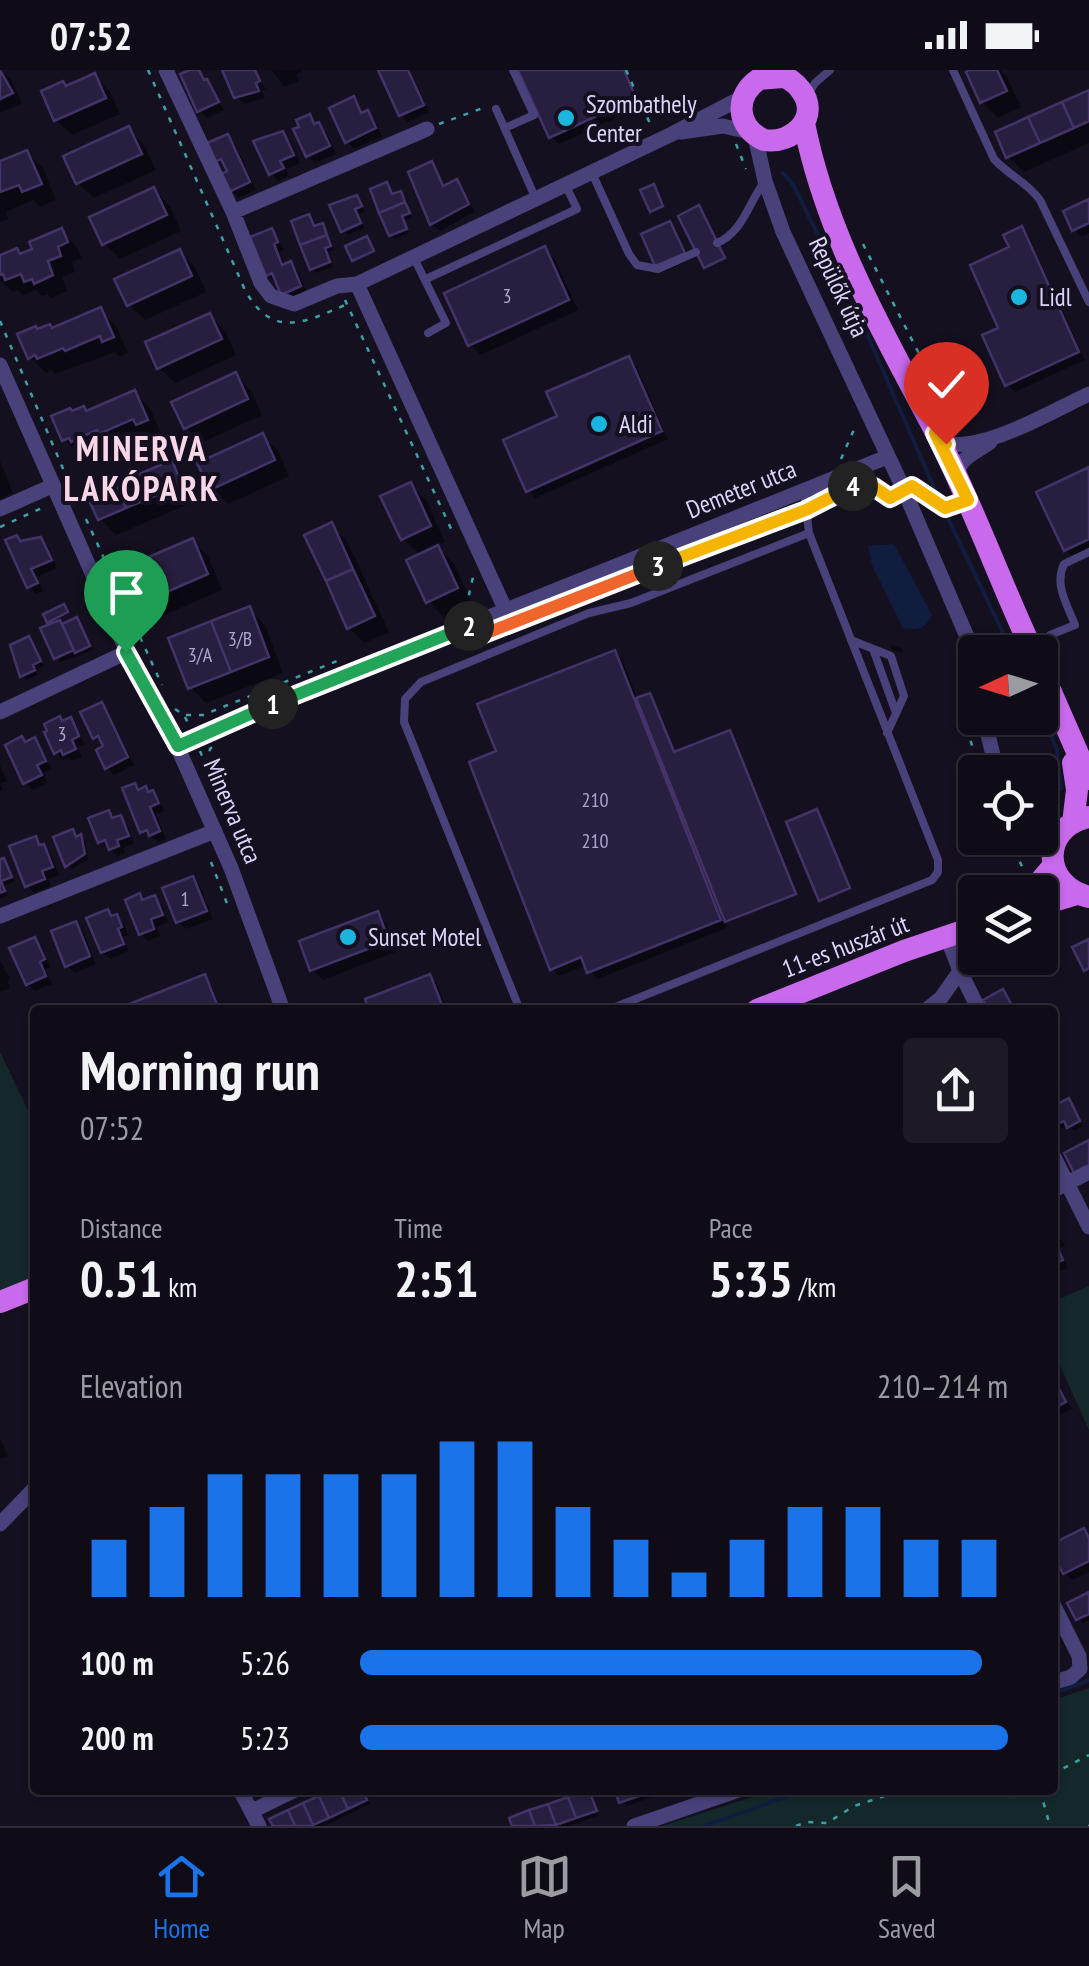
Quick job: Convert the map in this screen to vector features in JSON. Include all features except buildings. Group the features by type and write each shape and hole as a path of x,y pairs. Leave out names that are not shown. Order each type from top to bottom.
{"main road":[{"path":"785,74 800,87 805,112 790,138 753,138 741,115 744,86 764,77 785,74"},
{"name":"Repülők útja","path":"805,112 826,207"},
{"name":"Repülők útja","path":"753,138 794,161 826,207 910,389 935,433 1005,602 1026,635"},
{"name":"Repülők útja","path":"910,389 920,429 958,496"},
{"path":"1058,707 1089,778"},
{"path":"1039,875 1053,860 1077,790 1064,720"},
{"path":"1053,860 1061,882 1083,895 1058,910"},
{"name":"11-es huszár út","path":"769,1005 904,950 958,933"},
{"path":"0,1302 30,1290"}],"street":[{"path":"166,70 262,283 271,296 294,304 337,286 357,284 672,134 744,86"},
{"path":"672,134 723,126 753,138"},
{"path":"232,212 432,127"},
{"name":"Repülők útja","path":"753,138 760,187 881,459"},
{"path":"357,284 506,611"},
{"name":"Minerva utca","path":"0,365 126,652 178,746 282,1005"},
{"path":"958,496 960,464 1002,434 1089,394"},
{"path":"935,433 943,443 956,445 1002,434"},
{"path":"881,459 966,635"},
{"name":"Demeter utca","path":"178,746 881,459"},
{"path":"0,509 55,494"},
{"path":"0,712 126,652"},
{"path":"0,916 215,832"},
{"path":"1048,855 1053,860"},
{"path":"932,1005 958,974"},
{"path":"962,975 977,1005"},
{"path":"1058,1164 1089,1227"},
{"path":"1058,1188 1089,1172"},
{"path":"0,1524 30,1493"},
{"path":"1058,1614 1079,1656 1080,1670 1058,1681"},
{"path":"243,1795 256,1819 288,1795"},
{"path":"634,1826 724,1795"}],"lane":[{"path":"505,128 534,115 514,70"},
{"path":"805,112 815,83 830,70"},
{"path":"953,70 994,159 1032,189 1089,302"},
{"path":"496,108 535,197"},
{"path":"592,172 637,265 658,269 696,252"},
{"path":"426,279 576,209 565,184"},
{"path":"717,242 732,236 760,187"},
{"path":"413,256 446,323 428,334"},
{"path":"620,1005 932,880 938,872 938,860 808,533 804,490"},
{"path":"518,1005 404,722 405,700 421,682 589,613 631,603 808,533"},
{"path":"1050,635 1075,625 1059,585 1059,574 1064,564 1089,552"},
{"path":"851,640 892,656 904,696 888,732"},
{"path":"873,649 896,713"}],"path":[{"path":"626,70 652,130"},
{"path":"432,127 474,109 496,108"},
{"path":"753,138 760,187"},
{"path":"862,242 938,390"},
{"path":"337,286 458,543"},
{"path":"1,324 74,494"},
{"path":"840,460 857,422 896,492"},
{"path":"853,486 896,492 912,486 942,508 958,496"},
{"path":"0,526 55,494"},
{"path":"664,564 806,510"},
{"path":"85,518 166,692"},
{"path":"473,624 466,610 474,578"},
{"path":"174,709 184,715 203,714 351,656"},
{"path":"184,715 251,877"},
{"path":"1017,855 1025,875"},
{"path":"1020,862 1021,856"},
{"path":"1058,1771 1089,1755"},
{"path":"796,1826 807,1822 828,1824 854,1806 888,1795"},
{"path":"1041,1795 1050,1826"}],"green space":[{"path":"0,1052 30,1115 30,1283 0,1293"},
{"path":"1089,1286 1089,1430 1058,1361 1058,1299"},
{"path":"1089,1688 1089,1826 662,1826 758,1795 1058,1795 1058,1698"}],"water":[{"path":"894,544 932,615 921,628 903,628 872,565 868,546"}],"waterway":[{"path":"783,173 794,186 867,334 939,499"},
{"path":"947,516 1004,635"},
{"path":"1050,735 1057,750 1061,789"},
{"path":"1058,1692 1089,1680"},
{"path":"705,1826 790,1795"}],"place":[{"name":"Szombathely Center","path":"566,118"},
{"name":"Lidl","path":"1019,297"},
{"name":"Aldi","path":"599,424"},
{"name":"Sunset Motel","path":"348,937"}],"district":[{"name":"MINERVA LAKÓPARK","path":"142,469"}],"route":[{"path":"126,652 178,746 203,732 473,624 479,636 806,510 853,486 874,487 890,498 912,486 942,508 956,506 968,500 935,433 946,444"}]}
